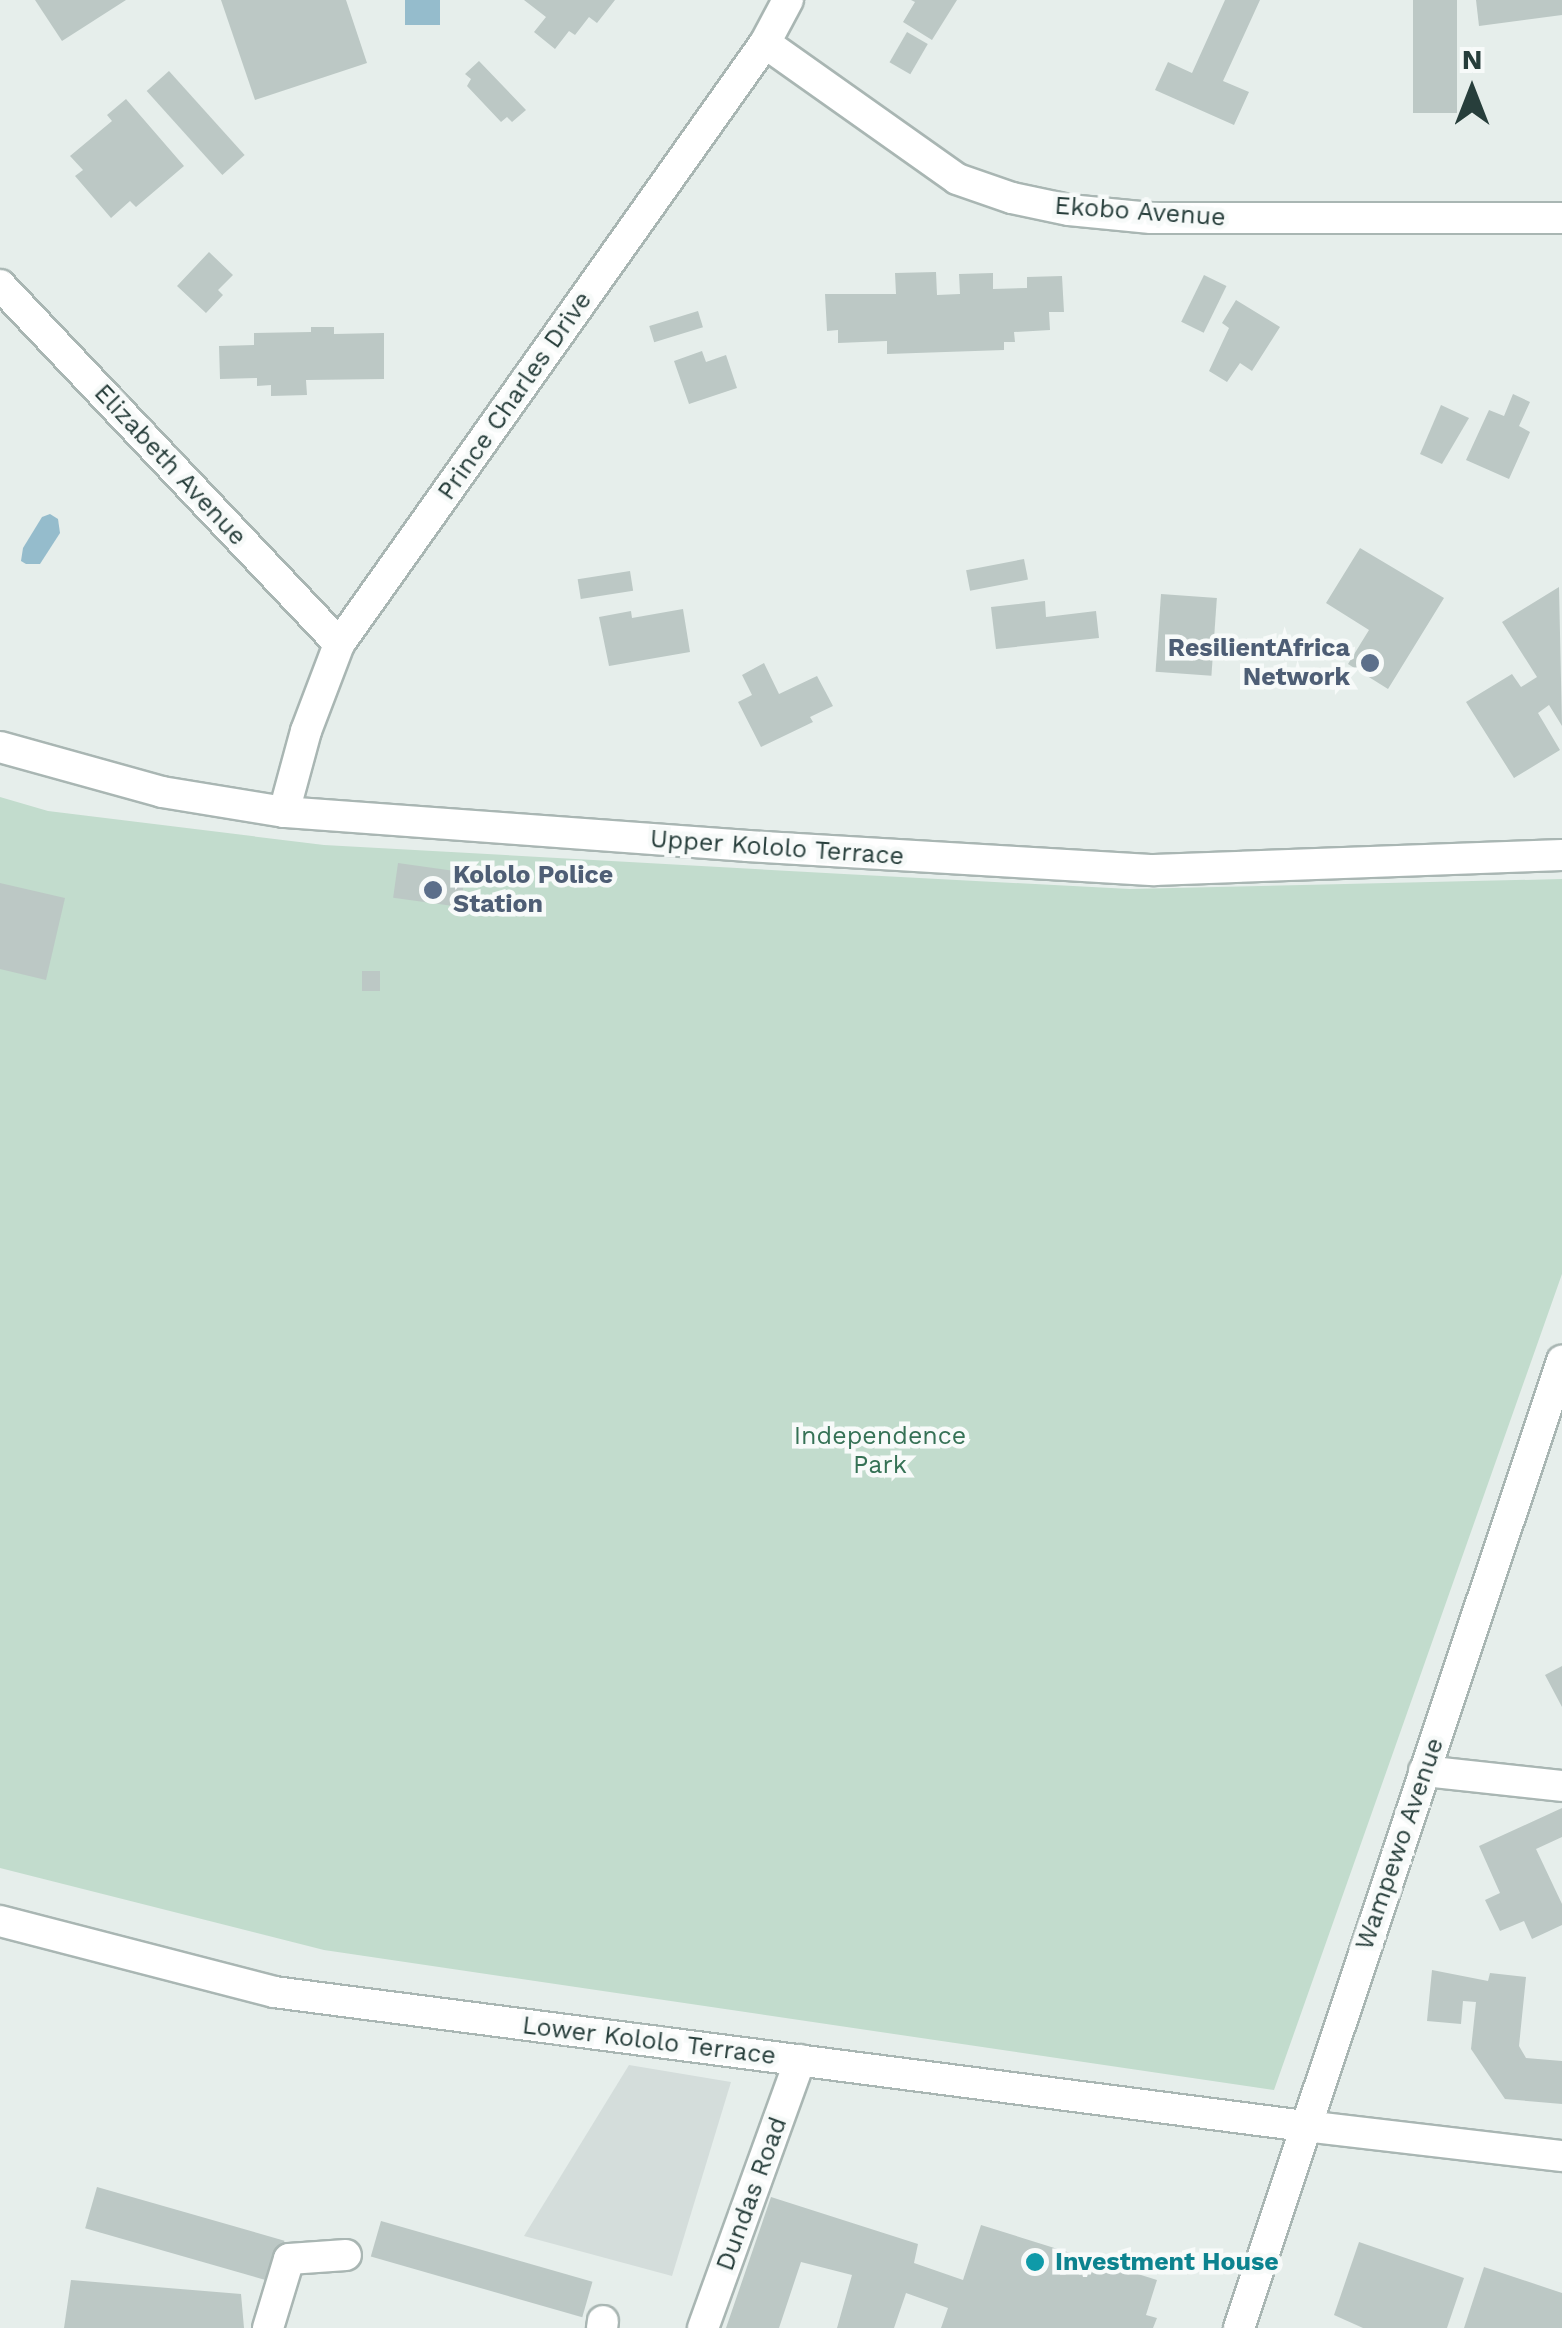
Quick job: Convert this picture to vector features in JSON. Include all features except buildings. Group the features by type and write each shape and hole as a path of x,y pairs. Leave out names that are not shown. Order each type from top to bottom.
{"street":[{"name":"Prince Charles Drive","path":"284,812 306,731 339,644 766,43 788,0"},
{"name":"Ekobo Avenue","path":"766,43 957,179 1012,198 1069,210 1151,218 1562,218"},
{"name":"Elizabeth Avenue","path":"0,285 339,644"},
{"name":"Upper Kololo Terrace","path":"0,747 162,792 284,812 746,846 1154,870 1562,855"},
{"name":"Wampewo Avenue","path":"1239,2328 1562,1361"},
{"path":"1424,1771 1562,1786"},
{"name":"Lower Kololo Terrace","path":"0,1920 274,1992 1562,2156"},
{"name":"Dundas Road","path":"703,2328 800,2060"},
{"path":"268,2328 289,2260 346,2255"}],"shaded area":[{"path":"629,2065 731,2082 672,2276 524,2236"}],"green space":[{"name":"Independence Park","path":"0,797 48,811 324,845 844,874 1130,889 1562,879 1562,1274 1274,2090 324,1950 0,1868"}],"water":[{"path":"405,0 440,0 440,25 405,25"},
{"path":"50,514 58,519 60,533 40,564 26,564 21,561 23,548 42,517"}],"place":[{"name":"ResilientAfrica Network","path":"1370,663"},
{"name":"Kololo Police Station","path":"433,890"},
{"name":"Investment House","path":"1035,2262"}]}
